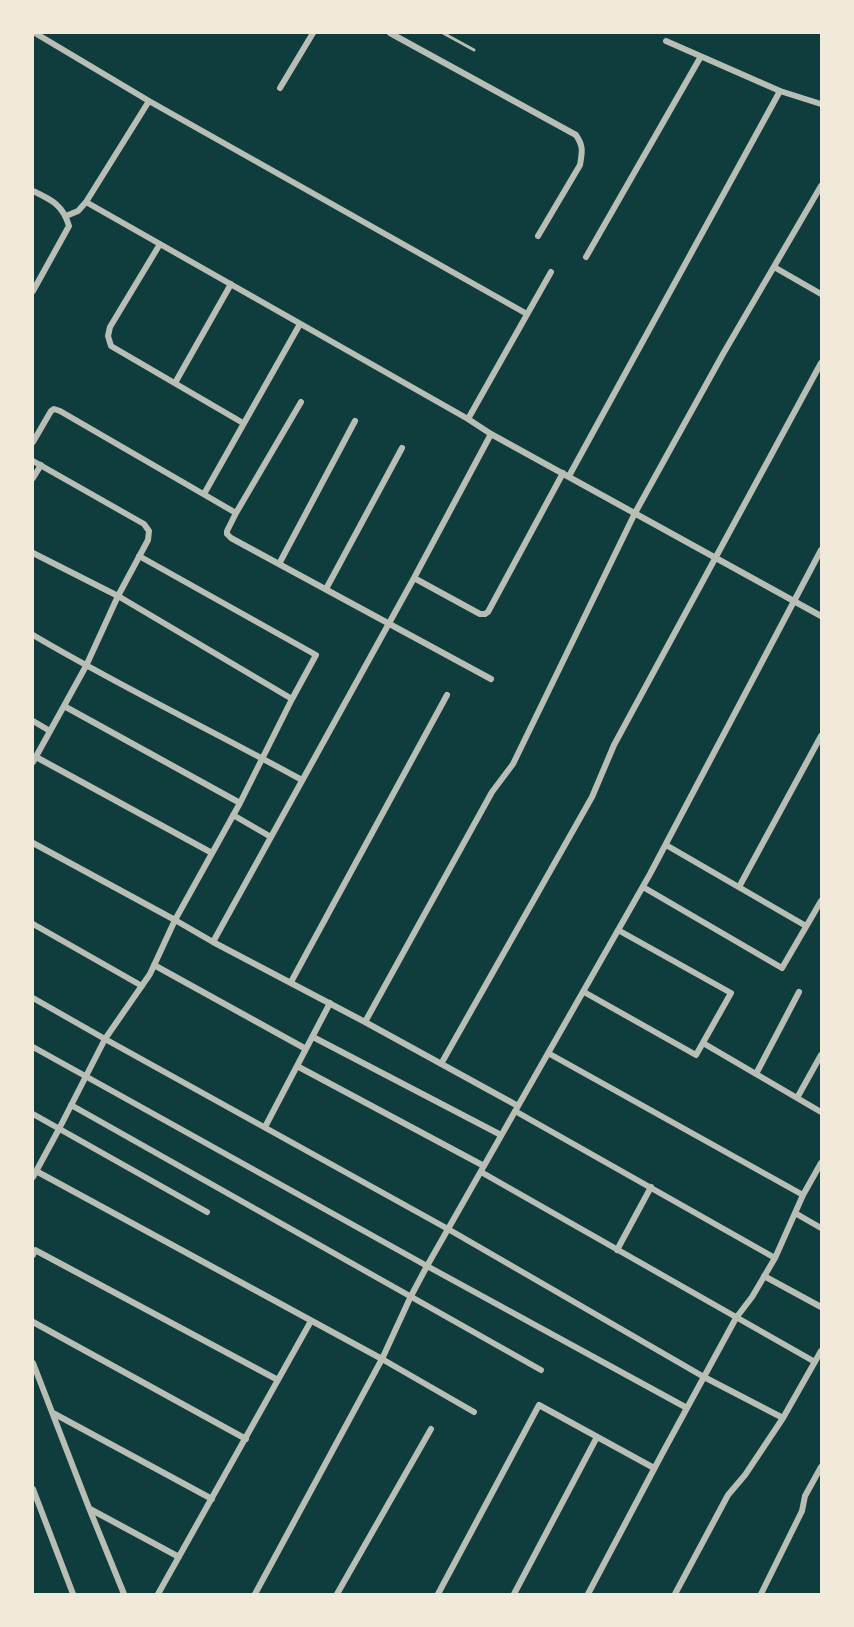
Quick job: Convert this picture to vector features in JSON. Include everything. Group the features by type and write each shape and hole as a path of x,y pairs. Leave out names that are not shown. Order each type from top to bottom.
{"street":[{"path":"35,33 149,101 527,314"},
{"path":"280,88 313,33"},
{"path":"390,33 576,135 581,143 580,165 538,236"},
{"path":"666,41 700,58 780,91 821,104"},
{"path":"586,257 700,58"},
{"path":"414,578 480,614 488,612 780,91"},
{"path":"66,216 78,210 86,202 149,101"},
{"path":"365,1022 492,792 513,764 635,513 723,354 819,195 821,186"},
{"path":"33,191 60,207 69,226 33,291"},
{"path":"86,202 468,419 490,434 821,616"},
{"path":"160,244 110,327 108,336 111,346 243,423"},
{"path":"774,267 821,294"},
{"path":"468,419 551,272"},
{"path":"175,382 231,285"},
{"path":"204,494 300,324"},
{"path":"441,1064 592,797 614,745 821,363"},
{"path":"301,402 236,513 227,534 491,678"},
{"path":"33,442 51,411 54,409 60,411 236,513"},
{"path":"279,564 355,421"},
{"path":"213,942 414,578 490,434"},
{"path":"326,590 402,448"},
{"path":"33,461 144,524 149,531 148,540 86,666 34,759 212,853"},
{"path":"33,477 41,465"},
{"path":"255,1594 382,1359 427,1266 643,887 821,550"},
{"path":"33,553 118,597 292,699"},
{"path":"139,556 316,656 240,803 175,920 154,965 105,1039 35,1174 382,1359 474,1412"},
{"path":"33,635 86,666 302,780"},
{"path":"291,982 447,695"},
{"path":"64,706 240,803"},
{"path":"33,721 50,730"},
{"path":"739,887 821,736"},
{"path":"233,815 271,837"},
{"path":"33,843 441,1064 775,1258"},
{"path":"666,845 806,926"},
{"path":"643,887 782,968 821,901"},
{"path":"33,924 142,986"},
{"path":"584,992 696,1055 731,993 618,930"},
{"path":"154,965 306,1049"},
{"path":"756,1074 799,992"},
{"path":"33,998 448,1228 704,1377 783,1418"},
{"path":"264,1127 330,1003"},
{"path":"313,1037 501,1135"},
{"path":"703,1043 821,1112"},
{"path":"33,1047 687,1408"},
{"path":"548,1053 803,1195"},
{"path":"797,1098 821,1055"},
{"path":"297,1066 482,1169 617,1250 814,1362"},
{"path":"71,1105 541,1370"},
{"path":"33,1114 207,1212"},
{"path":"588,1594 736,1318 752,1297 775,1258 803,1195 821,1163"},
{"path":"617,1250 651,1187"},
{"path":"795,1213 821,1228"},
{"path":"33,1255 35,1250 278,1380"},
{"path":"764,1276 821,1307"},
{"path":"158,1594 311,1321"},
{"path":"33,1322 246,1439"},
{"path":"675,1594 728,1495 745,1475 783,1418 821,1351"},
{"path":"33,1363 124,1594"},
{"path":"438,1594 539,1405 654,1468"},
{"path":"52,1413 212,1499"},
{"path":"337,1594 431,1429"},
{"path":"514,1594 597,1437"},
{"path":"761,1594 821,1467"},
{"path":"33,1489 73,1594"},
{"path":"89,1508 179,1557"}],"lane":[{"path":"443,33 474,50"}]}
